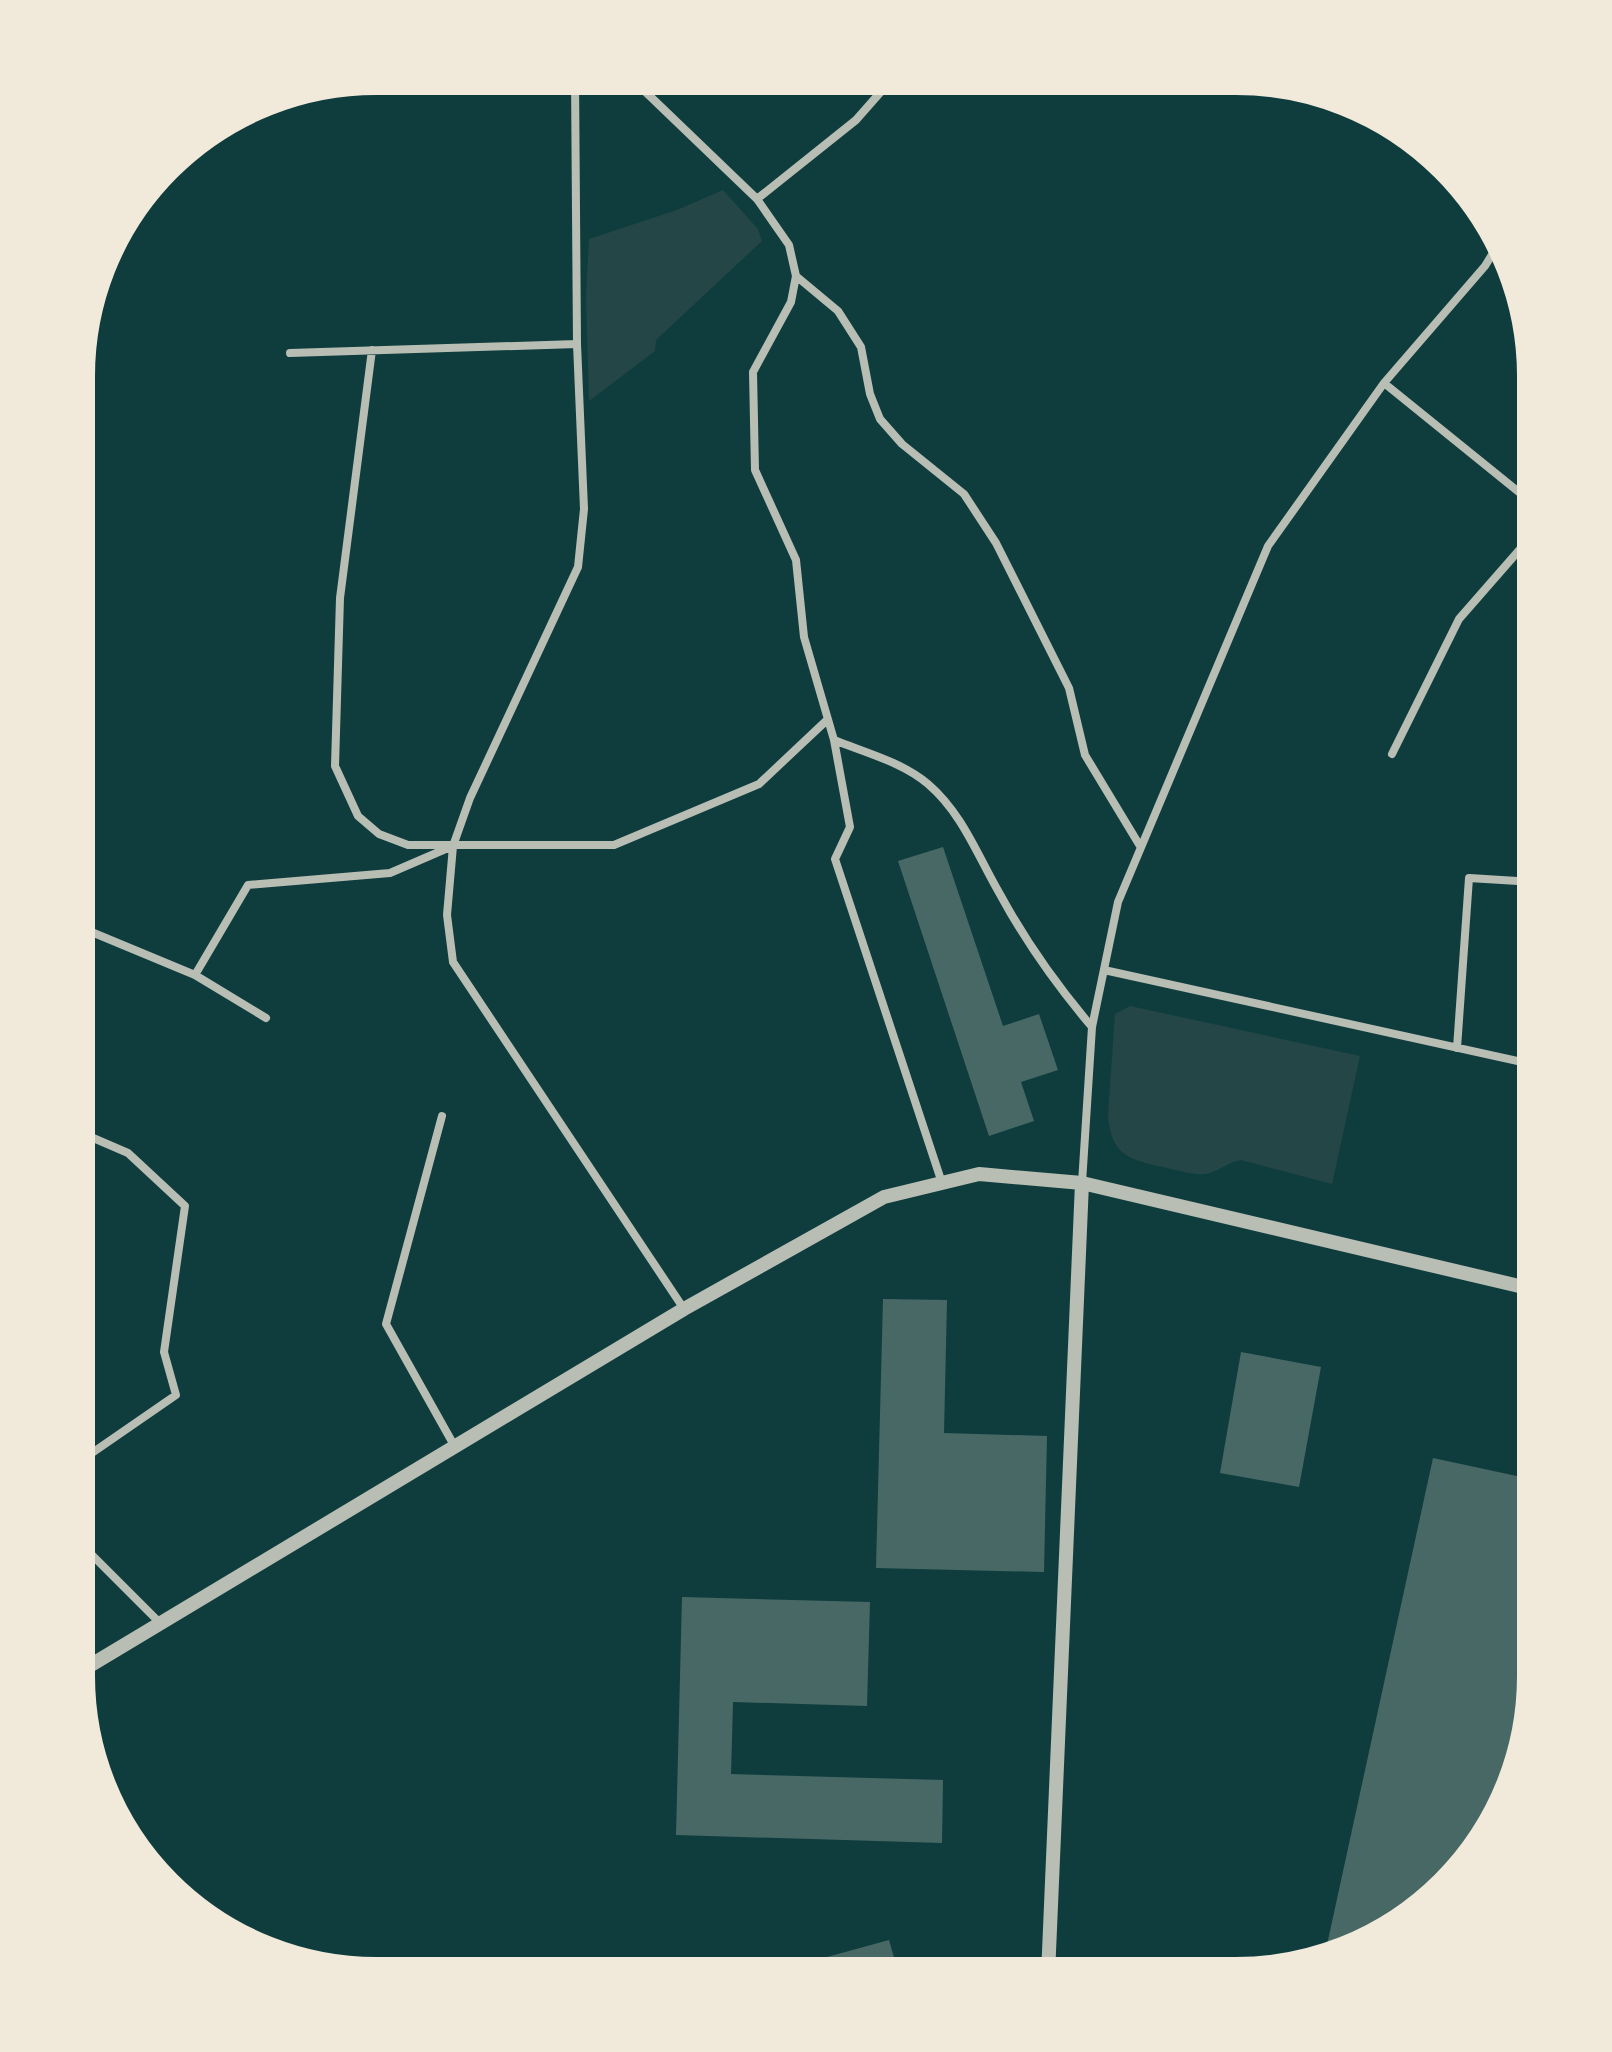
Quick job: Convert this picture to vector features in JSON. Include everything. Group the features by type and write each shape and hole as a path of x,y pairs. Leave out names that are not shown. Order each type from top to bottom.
{"street":[{"path":"575,90 577,344 584,509 578,567 470,798 453,846 447,915 453,962 684,1309"},
{"path":"644,90 757,199 789,245 796,276 791,302 753,372 755,470 796,560 804,637 834,740 850,827 835,859 942,1183"},
{"path":"757,199 856,120 882,90"},
{"path":"1049,1962 1082,1183 1092,1027 1118,902 1268,546 1384,383 1493,253"},
{"path":"796,276 838,311 861,347 870,394 880,419 902,444 964,494 996,543 1069,688 1085,755 1140,846"},
{"path":"290,353 577,344"},
{"path":"372,350 340,598 335,766 358,816 379,834 408,845 614,845 759,784 827,720"},
{"path":"1384,383 1522,495"},
{"path":"1392,754 1459,619 1522,547"},
{"path":"834,740 890,762 926,783 959,817 1002,899 1069,1000 1092,1027"},
{"path":"195,975 248,885 390,873 453,846"},
{"path":"1457,1048 1469,878 1522,881"},
{"path":"90,931 195,975 266,1018"},
{"path":"1104,970 1522,1062"},
{"path":"442,1116 386,1324 455,1447"},
{"path":"90,1137 128,1153 185,1206 164,1352 176,1395 90,1454"},
{"path":"90,1666 684,1309 884,1197 979,1174 1082,1183 1522,1287"},
{"path":"90,1553 160,1623"}],"shaded area":[{"path":"723,190 758,229 762,241 656,340 655,351 589,401 586,296 589,239 677,210"},
{"path":"1130,1006 1360,1056 1332,1184 1241,1160 1210,1173 1186,1172 1133,1159 1118,1148 1113,1140 1108,1115 1115,1014"}],"building":[{"path":"943,847 1003,1026 1039,1014 1058,1070 1021,1082 1034,1121 989,1136 898,861"},
{"path":"883,1299 947,1300 944,1433 1047,1436 1044,1572 876,1568"},
{"path":"1241,1352 1321,1367 1299,1487 1220,1473"},
{"path":"1433,1458 1522,1477 1520,1713 1500,1785 1474,1835 1438,1878 1410,1903 1379,1924 1326,1947"},
{"path":"682,1597 870,1602 867,1706 733,1702 731,1774 943,1780 942,1843 676,1835"},
{"path":"889,1940 895,1962 809,1962"}]}
